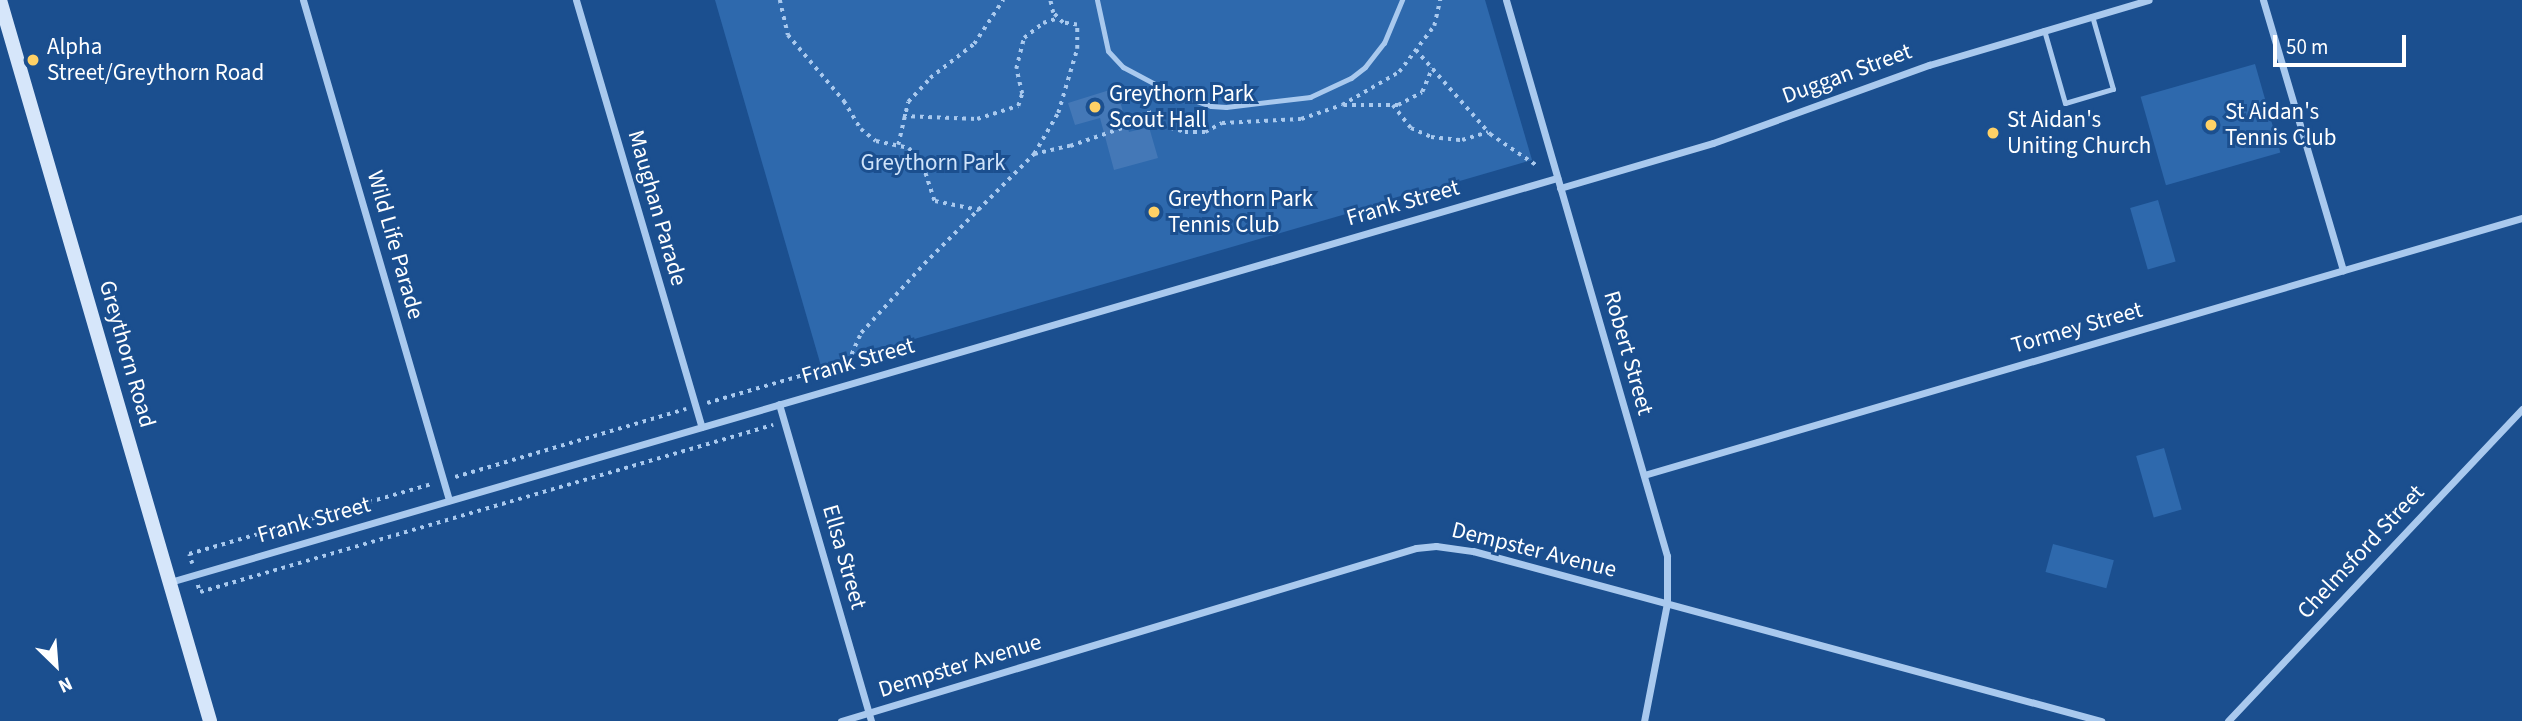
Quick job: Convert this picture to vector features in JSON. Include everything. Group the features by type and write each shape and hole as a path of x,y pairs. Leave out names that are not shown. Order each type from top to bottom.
{"main road":[{"name":"Greythorn Road","path":"0,0 210,721"}],"street":[{"name":"Wild Life Parade","path":"303,0 449,500"},
{"name":"Maughan Parade","path":"576,0 702,427"},
{"name":"Robert Street","path":"1506,0 1667,556 1667,603 1644,721"},
{"name":"Duggan Street","path":"1560,188 1693,149 1909,72 2149,0"},
{"path":"2263,0 2343,270"},
{"name":"Frank Street","path":"170,582 1557,178"},
{"name":"Tormey Street","path":"1644,475 2522,218"},
{"name":"Ellsa Street","path":"779,404 870,717"},
{"name":"Chelmsford Street","path":"2228,721 2522,409"},
{"name":"Dempster Avenue","path":"841,721 870,717 1427,546 1472,551 2101,721"}],"lane":[{"path":"1097,0 1108,51 1123,67 1170,92 1211,106 1226,107 1310,97 1351,78 1365,67 1384,43 1402,0"},
{"path":"2044,30 2065,103 2113,89 2092,16"}],"path":[{"path":"780,0 788,35 844,101 862,129 876,141 909,148 923,165 935,201 978,210 1034,154 1058,113 1077,50 1077,25 1063,23 1053,13 1050,0"},
{"path":"898,145 908,102 930,78 974,44 1003,0"},
{"path":"903,116 977,119 1018,106 1022,94 1016,69 1024,38 1043,23 1058,18"},
{"path":"1416,50 1488,132 1536,165"},
{"path":"1342,105 1392,105 1422,92 1432,75 1432,67"},
{"path":"1392,105 1411,128 1431,137 1462,140 1488,132"},
{"path":"1034,154 1081,143 1151,118"}],"green space":[{"name":"Greythorn Park","path":"715,0 1485,0 1532,160 821,366"},
{"name":"St Aidan's Tennis Club","path":"2255,64 2280,152 2166,185 2141,97"},
{"path":"2158,200 2176,262 2148,270 2130,208"},
{"path":"2164,448 2182,510 2154,518 2136,456"},
{"path":"2053,544 2114,560 2106,588 2045,572"}],"building":[{"path":"1116,88 1129,132 1149,127 1158,158 1114,170 1100,118 1075,125 1068,103"}],"place":[{"name":"Alpha Street/Greythorn Road","path":"33,60"},
{"name":"Greythorn Park Scout Hall","path":"1095,107"},
{"name":"St Aidan's Tennis Club","path":"2211,125"},
{"name":"St Aidan's Uniting Church","path":"1993,133"},
{"name":"Greythorn Park Tennis Club","path":"1154,212"}]}
